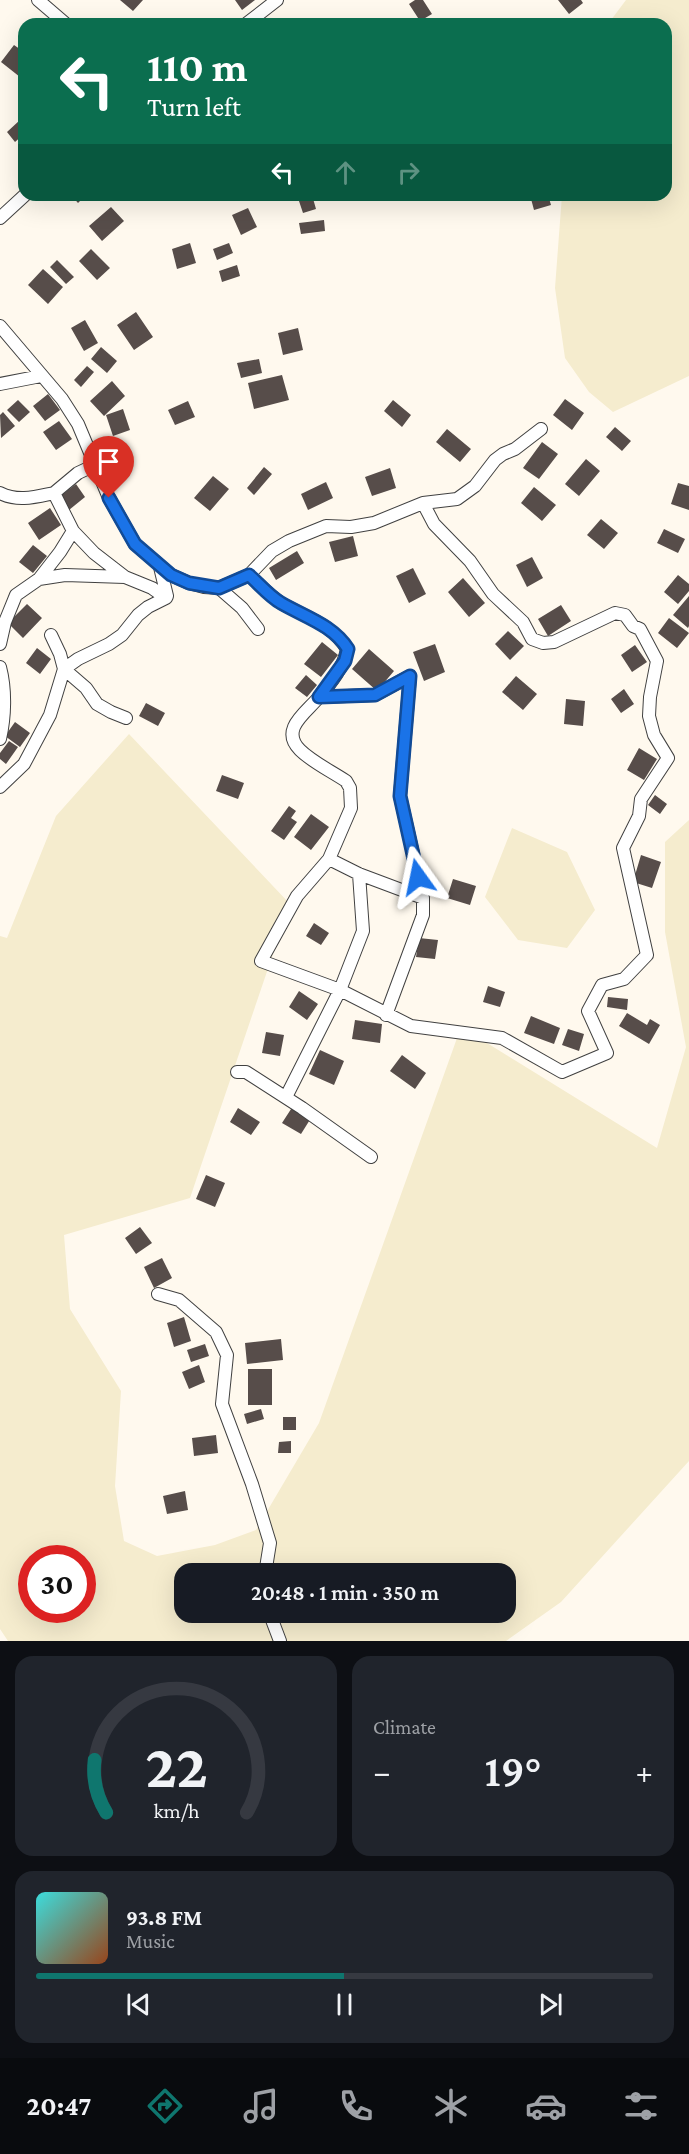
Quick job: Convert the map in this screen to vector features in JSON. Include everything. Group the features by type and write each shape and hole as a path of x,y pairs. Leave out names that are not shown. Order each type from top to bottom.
{"street":[{"path":"38,0 59,18"},
{"path":"254,18 277,0"},
{"path":"0,218 18,201"},
{"path":"0,326 62,399 78,424 109,498 135,544 171,575 189,583 219,588 242,608 258,629"},
{"path":"0,384 41,376"},
{"path":"219,588 249,575 272,551 326,525 351,527 374,523 423,504 457,499 467,493 495,460 515,449 541,429"},
{"path":"0,493 11,499 29,499 54,493 78,473 95,465"},
{"path":"54,493 73,531 94,553 125,577 152,588 166,598"},
{"path":"249,575 279,602 331,630 348,649 345,661 319,697 297,719 292,730 292,739 299,750 346,781 350,788 351,808 329,859 297,896 261,961 340,990 411,1026 502,1038 562,1071 607,1053 588,1011 602,986 624,979 648,955 623,848 639,816 640,799 668,758 654,735 649,716 657,661 640,629 633,626 625,615 615,613 554,642 543,643 532,639 523,622 493,594 470,561 434,524 423,504"},
{"path":"0,644 5,622 16,595 39,579 73,531"},
{"path":"160,567 166,598"},
{"path":"39,579 65,575 125,577"},
{"path":"64,669 78,658 109,644 122,635 138,615 166,598"},
{"path":"0,787 24,764 50,715 64,669 51,635"},
{"path":"0,667 3,701 3,725 0,739"},
{"path":"64,669 86,688 97,704 126,718"},
{"path":"319,697 375,695 410,676 400,796 423,898 423,915 386,1015"},
{"path":"329,859 359,874 423,898"},
{"path":"286,1097 340,990 363,931 359,874"},
{"path":"237,1072 246,1072 286,1097 370,1157"},
{"path":"158,1294 179,1300 216,1332 227,1355 222,1404 252,1485 270,1543 267,1563"},
{"path":"273,1623 280,1641"}],"shaded area":[{"path":"626,0 689,0 689,376 613,412 589,392 565,358 555,288 562,201 672,201 672,18 612,18"},
{"path":"129,734 290,904 190,1198 64,1235 70,1309 121,1391 115,1486 124,1541 157,1556 215,1545 256,1530 319,1423 461,1027 657,1148 686,1047 665,932 665,842 689,820 689,1461 561,1602 506,1641 8,1641 0,1629 0,936 7,938 56,816"},
{"path":"512,828 567,852 595,910 567,948 518,940 485,897"}],"building":[{"path":"120,0 143,0 133,11"},
{"path":"235,0 255,0 242,10"},
{"path":"415,0 423,0 432,14 425,18 418,18 409,4"},
{"path":"558,0 581,0 583,3 569,14"},
{"path":"14,45 18,48 18,75 1,62"},
{"path":"18,122 18,139 15,142 7,132"},
{"path":"299,201 314,201 316,209 303,213"},
{"path":"532,201 550,201 551,205 534,210"},
{"path":"111,207 124,221 102,241 89,226"},
{"path":"248,208 257,227 241,235 232,215"},
{"path":"324,220 325,231 301,234 299,223"},
{"path":"190,243 196,263 177,269 172,249"},
{"path":"229,243 233,253 217,260 213,249"},
{"path":"91,249 110,268 97,280 79,261"},
{"path":"57,260 74,277 66,284 50,267"},
{"path":"237,265 240,276 222,282 219,271"},
{"path":"43,269 63,287 48,304 28,285"},
{"path":"136,312 153,337 134,350 117,325"},
{"path":"85,320 98,343 84,351 71,328"},
{"path":"298,328 303,350 283,355 278,333"},
{"path":"101,347 117,361 107,373 91,359"},
{"path":"259,359 262,373 241,378 237,363"},
{"path":"87,366 94,372 81,387 74,380"},
{"path":"282,375 289,400 254,409 248,383"},
{"path":"112,381 125,396 104,416 90,401"},
{"path":"48,394 60,410 45,421 33,406"},
{"path":"565,399 584,413 572,430 553,415"},
{"path":"18,400 30,412 19,422 7,410"},
{"path":"393,400 411,415 402,427 384,411"},
{"path":"188,401 195,417 175,425 168,410"},
{"path":"123,409 130,430 113,436 106,415"},
{"path":"3,412 15,426 1,438 0,415"},
{"path":"59,421 72,439 56,450 43,432"},
{"path":"615,427 631,441 622,451 606,437"},
{"path":"447,429 471,449 460,462 436,442"},
{"path":"542,442 558,454 539,479 523,468"},
{"path":"586,459 600,471 579,496 565,484"},
{"path":"264,467 272,474 254,495 247,488"},
{"path":"390,468 396,488 372,496 365,477"},
{"path":"213,476 229,489 210,511 194,498"},
{"path":"326,482 333,498 308,510 301,494"},
{"path":"678,483 689,486 689,510 671,504"},
{"path":"76,484 85,497 69,510 59,497"},
{"path":"534,487 556,505 542,521 521,503"},
{"path":"50,508 61,525 39,540 28,523"},
{"path":"601,519 618,533 604,549 587,535"},
{"path":"664,529 685,539 678,553 657,543"},
{"path":"353,536 358,556 335,562 329,542"},
{"path":"33,545 47,556 33,573 19,562"},
{"path":"297,551 304,563 276,580 269,568"},
{"path":"532,557 543,578 527,587 516,565"},
{"path":"413,568 426,594 409,603 396,576"},
{"path":"678,575 689,584 689,591 678,604 664,592"},
{"path":"463,578 485,603 469,617 448,592"},
{"path":"689,596 689,626 688,628 673,615"},
{"path":"27,604 42,618 23,638 8,623"},
{"path":"561,605 571,621 548,636 538,619"},
{"path":"669,618 689,633 677,648 658,633"},
{"path":"508,631 524,646 510,660 495,644"},
{"path":"322,642 338,655 321,677 304,664"},
{"path":"435,644 445,672 424,681 413,652"},
{"path":"635,645 647,662 632,672 621,655"},
{"path":"37,648 51,659 40,674 26,663"},
{"path":"369,649 394,671 377,691 352,669"},
{"path":"306,675 317,685 307,697 295,688"},
{"path":"516,676 537,694 523,710 502,692"},
{"path":"624,689 634,704 621,713 611,699"},
{"path":"566,699 585,701 583,726 564,724"},
{"path":"146,703 165,713 158,726 139,716"},
{"path":"15,722 30,733 20,747 5,736"},
{"path":"9,741 18,747 6,764 0,759 0,753"},
{"path":"639,748 657,759 644,780 627,770"},
{"path":"222,775 244,783 238,799 216,791"},
{"path":"655,795 667,804 660,814 648,805"},
{"path":"289,806 296,811 291,818 297,822 284,840 271,831"},
{"path":"311,814 329,827 311,850 294,837"},
{"path":"641,855 661,862 652,888 633,882"},
{"path":"453,879 476,886 470,905 447,898"},
{"path":"314,923 329,933 321,945 306,936"},
{"path":"419,938 438,940 435,959 416,957"},
{"path":"488,986 505,992 500,1007 483,1002"},
{"path":"299,991 318,1004 307,1020 289,1007"},
{"path":"608,997 628,999 627,1010 607,1007"},
{"path":"627,1013 647,1025 650,1019 660,1025 649,1044 619,1026"},
{"path":"531,1016 560,1028 554,1044 524,1033"},
{"path":"355,1020 382,1024 380,1043 352,1039"},
{"path":"568,1029 584,1034 579,1051 562,1045"},
{"path":"266,1032 284,1035 280,1056 262,1053"},
{"path":"320,1050 344,1061 334,1085 309,1074"},
{"path":"402,1055 426,1073 415,1089 390,1071"},
{"path":"293,1106 311,1118 301,1134 282,1123"},
{"path":"238,1108 260,1122 251,1135 230,1122"},
{"path":"206,1175 225,1183 215,1207 196,1199"},
{"path":"140,1227 152,1243 136,1254 125,1238"},
{"path":"162,1258 172,1278 154,1288 144,1267"},
{"path":"184,1317 191,1341 174,1347 167,1323"},
{"path":"281,1339 283,1360 247,1364 245,1343"},
{"path":"205,1344 209,1356 191,1362 187,1350"},
{"path":"199,1365 205,1382 189,1389 182,1372"},
{"path":"248,1369 272,1369 272,1405 248,1405"},
{"path":"261,1409 264,1419 247,1424 244,1414"},
{"path":"283,1417 296,1417 296,1430 283,1430"},
{"path":"216,1435 218,1453 194,1456 192,1438"},
{"path":"291,1441 291,1453 278,1453 279,1442"},
{"path":"185,1491 188,1510 167,1514 163,1496"}],"route":[{"path":"109,498 135,544 171,575 189,583 219,588 249,575 279,602 315,620 341,639 348,649 345,661 319,697 375,695 410,676 400,796 418,877"}]}
